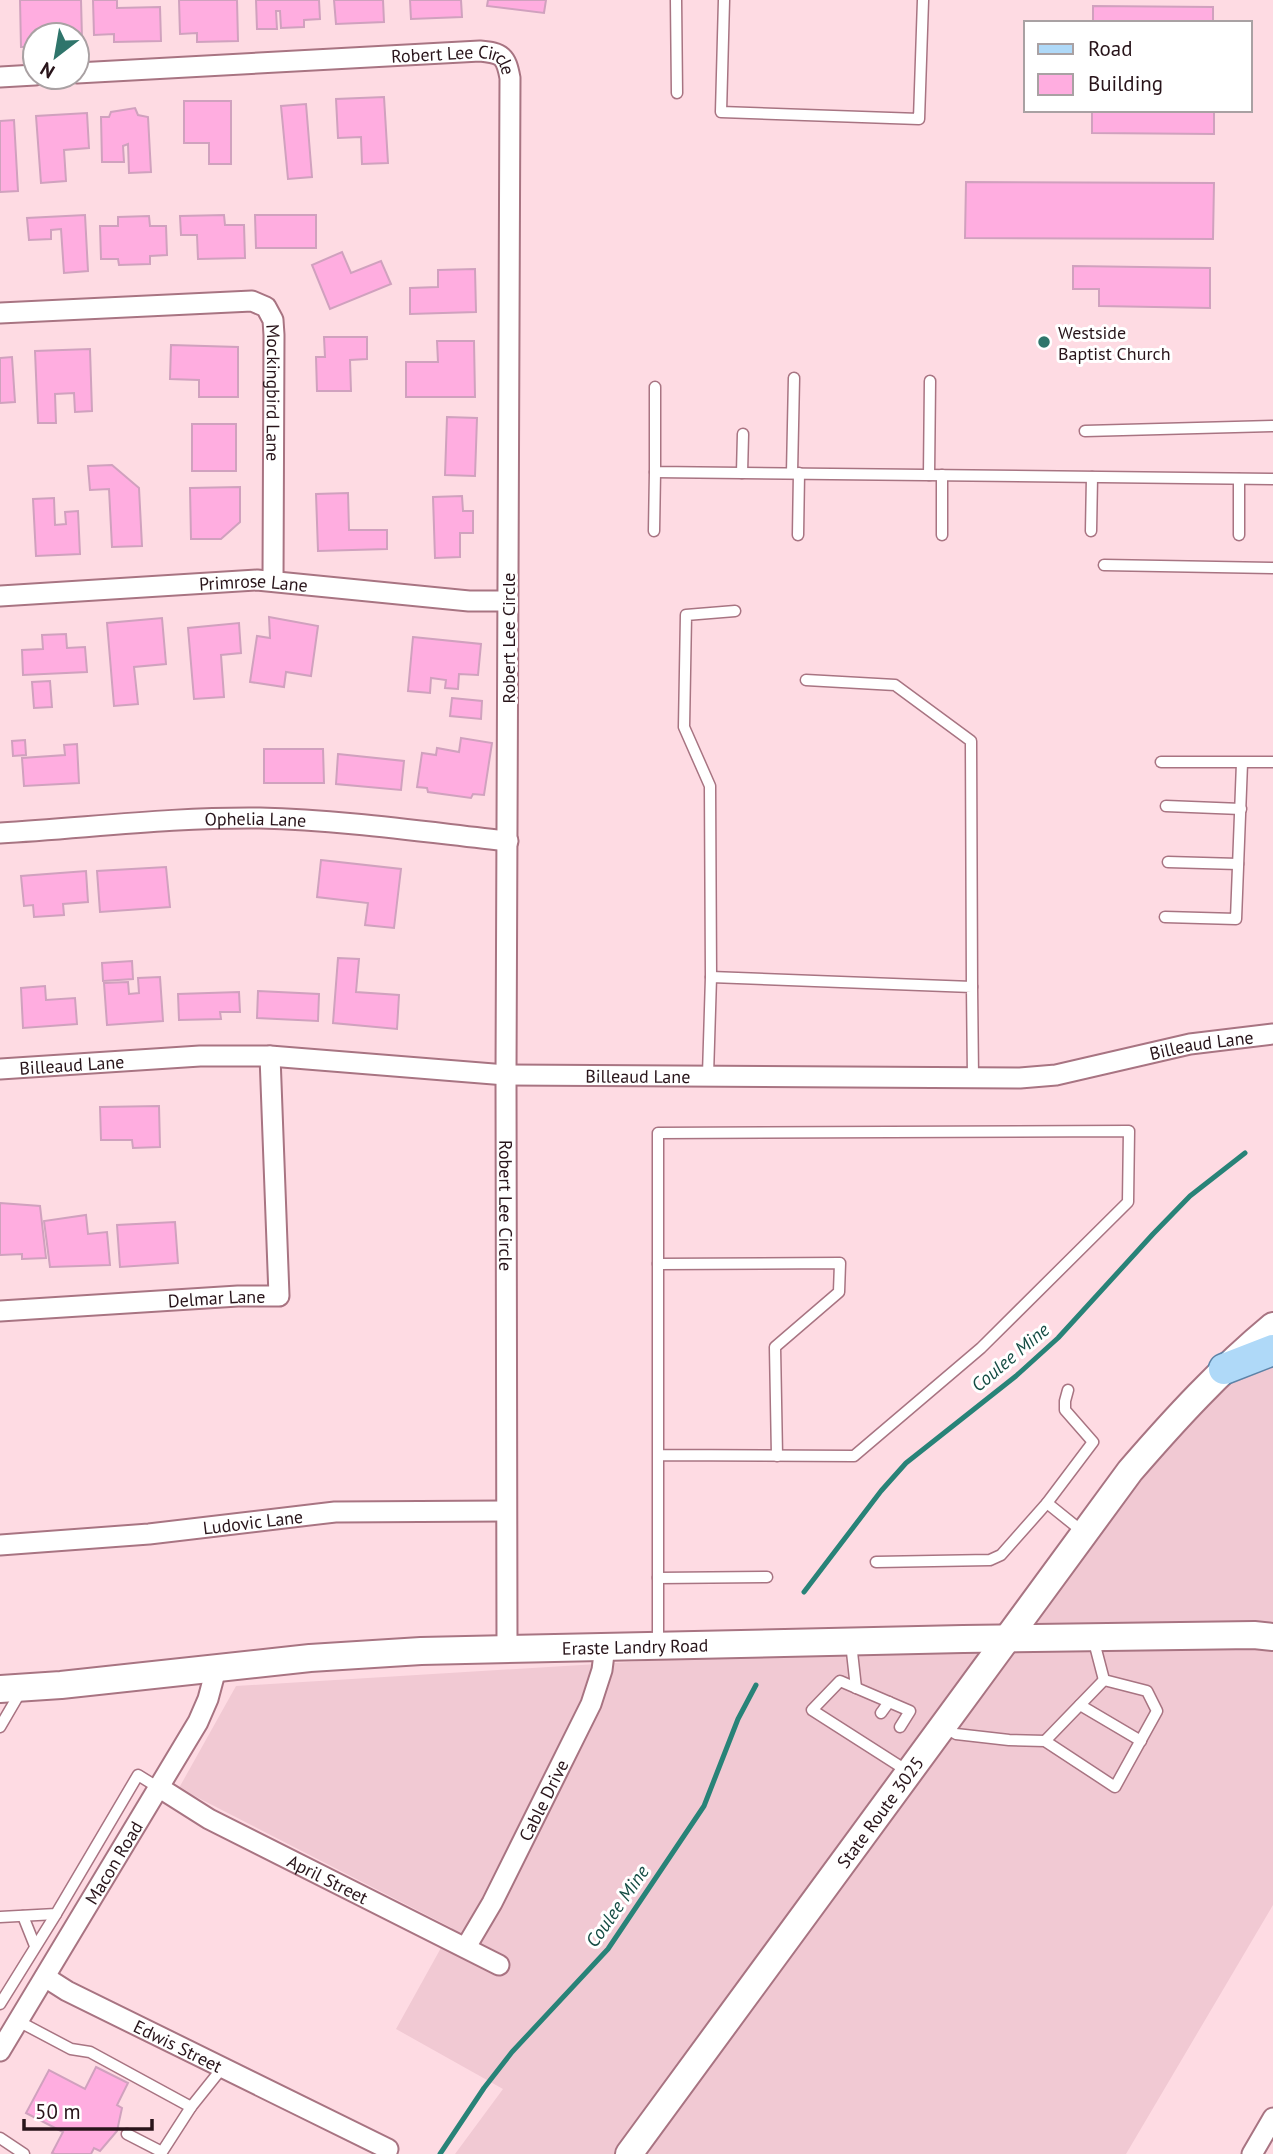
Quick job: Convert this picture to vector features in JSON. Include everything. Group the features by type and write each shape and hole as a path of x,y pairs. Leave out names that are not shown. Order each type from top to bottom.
{"main road":[{"path":"1224,1368 1273,1350"}],"street":[{"name":"Robert Lee Circle","path":"91,72 480,51 494,52 505,58 510,78 505,1511 507,1648"},
{"path":"0,78 21,76"},
{"name":"Mockingbird Lane","path":"0,313 252,302 266,307 273,320 274,335 273,580"},
{"name":"Primrose Lane","path":"0,596 273,580 469,601 507,601"},
{"name":"Ophelia Lane","path":"0,834 261,818 338,823 508,841"},
{"name":"Billeaud Lane","path":"0,1069 200,1056 270,1056 506,1075 1020,1078 1056,1075 1190,1044 1273,1034"},
{"name":"Delmar Lane","path":"0,1311 279,1296 270,1056"},
{"name":"State Route 3025","path":"629,2154 1130,1471 1186,1405 1273,1326"},
{"name":"Ludovic Lane","path":"0,1545 149,1534 335,1512 505,1511"},
{"name":"Eraste Landry Road","path":"12,1688 310,1658 421,1651 1093,1637 1273,1637"},
{"name":"Cable Drive","path":"466,1947 492,1903 591,1704 603,1670 605,1646"},
{"name":"Macon Road","path":"0,2051 198,1723 216,1669"},
{"name":"April Street","path":"160,1788 209,1819 499,1965"},
{"name":"Edwis Street","path":"45,1977 67,1991 388,2149"},
{"path":"1252,2154 1273,2118"}],"lane":[{"path":"676,0 677,93"},
{"path":"724,0 721,112 919,120 923,0"},
{"path":"794,377 798,535"},
{"path":"929,475 930,381"},
{"path":"654,531 655,387"},
{"path":"1084,431 1273,426"},
{"path":"742,473 743,434"},
{"path":"655,472 1273,479"},
{"path":"942,535 943,475"},
{"path":"1091,531 1092,477"},
{"path":"1239,479 1239,535"},
{"path":"1104,565 1273,568"},
{"path":"708,1075 711,977 710,786 684,727 686,615 736,611"},
{"path":"806,681 895,685 971,741 973,1077"},
{"path":"1161,762 1273,762"},
{"path":"1165,917 1237,919 1242,762"},
{"path":"1166,806 1241,809"},
{"path":"1168,862 1238,864"},
{"path":"711,977 972,987"},
{"path":"658,1455 854,1456 981,1348 1128,1202 1129,1131 658,1133 658,1264 658,1455 658,1645"},
{"path":"658,1264 840,1263 839,1292 775,1347 778,1456"},
{"path":"876,1562 990,1560 1001,1555 1047,1503 1093,1442 1065,1410 1068,1390"},
{"path":"1047,1503 1084,1533"},
{"path":"658,1578 767,1577"},
{"path":"1093,1637 1104,1680"},
{"path":"851,1642 860,1692"},
{"path":"1045,1741 1104,1680"},
{"path":"943,1726 956,1734 1045,1741 1115,1787 1157,1711 1147,1691 1104,1680"},
{"path":"900,1727 910,1711 860,1692 840,1681 812,1710 863,1742 886,1751 910,1772"},
{"path":"0,1727 12,1688"},
{"path":"881,1713 888,1702"},
{"path":"1080,1705 1140,1741"},
{"path":"841,1728 848,1717"},
{"path":"863,1742 869,1732"},
{"path":"0,2004 138,1775 160,1788"},
{"path":"0,1917 56,1914"},
{"path":"23,1916 35,1946"},
{"path":"18,2021 71,2049 90,2052 191,2107"},
{"path":"127,2134 162,2152 191,2107 223,2067"},
{"path":"0,2138 24,2154"}],"shaded area":[{"path":"1273,1337 1273,1905 1126,2154 455,2154 503,2089 396,2029 452,1928 179,1788 236,1686 1006,1639 1130,1471"}],"building":[{"path":"20,0 81,0 82,21 21,21 21,47"},
{"path":"93,0 117,0 117,8 160,7 161,41 114,42 114,34 94,35"},
{"path":"179,0 237,0 238,41 197,42 197,33 180,34"},
{"path":"256,0 319,0 320,19 304,20 304,27 281,28 280,11 276,11 277,29 257,29"},
{"path":"334,0 383,0 384,22 336,24"},
{"path":"410,0 461,0 462,17 411,19"},
{"path":"488,0 546,0 544,13 487,6"},
{"path":"1093,6 1213,7 1213,21 1093,21"},
{"path":"384,97 388,163 362,164 361,137 338,138 336,99"},
{"path":"184,101 231,101 231,164 209,164 209,143 184,143"},
{"path":"306,104 312,177 288,179 281,106"},
{"path":"135,108 138,115 148,117 151,172 129,173 128,144 123,146 124,162 102,162 101,117 109,117 111,112"},
{"path":"1092,112 1214,112 1214,134 1092,133"},
{"path":"87,113 89,148 64,150 66,181 41,183 36,116"},
{"path":"14,120 18,191 0,192 0,121"},
{"path":"966,182 1214,183 1213,239 965,238"},
{"path":"85,215 88,271 64,273 61,229 51,230 51,239 29,240 27,218"},
{"path":"224,215 225,225 244,225 245,258 198,259 197,235 181,235 180,216"},
{"path":"255,215 316,215 316,248 256,248"},
{"path":"149,216 150,226 166,226 167,255 150,256 150,264 119,265 118,259 101,259 100,226 118,226 118,217"},
{"path":"342,252 351,273 381,261 391,284 330,309 312,265"},
{"path":"1073,266 1210,268 1210,308 1099,306 1099,289 1073,289"},
{"path":"475,269 476,312 410,314 410,288 438,287 438,270"},
{"path":"324,337 367,337 367,359 350,360 351,391 317,391 316,357 325,357"},
{"path":"437,341 474,341 475,397 406,397 406,362 438,362"},
{"path":"171,345 238,347 238,397 199,397 199,380 170,379"},
{"path":"90,349 92,411 75,412 74,393 55,394 56,423 38,423 35,351"},
{"path":"12,357 15,402 0,403 0,358"},
{"path":"447,417 477,418 475,476 445,475"},
{"path":"192,424 236,424 236,471 192,471"},
{"path":"112,465 139,488 142,546 112,547 109,489 90,490 88,466"},
{"path":"240,487 240,522 221,539 191,539 190,488"},
{"path":"348,493 349,530 387,530 387,549 318,551 316,494"},
{"path":"462,496 463,511 473,511 473,533 460,533 460,557 435,558 433,497"},
{"path":"54,498 55,525 66,524 65,512 78,511 80,554 36,556 33,499"},
{"path":"269,617 318,626 311,676 286,672 284,687 250,682 257,636 270,638"},
{"path":"162,618 166,664 134,667 138,704 114,706 107,623"},
{"path":"239,623 241,653 221,655 224,697 194,699 188,628"},
{"path":"66,634 67,648 85,647 87,672 23,675 22,650 43,649 42,635"},
{"path":"413,637 481,644 478,675 459,674 458,689 445,688 446,680 431,678 430,693 408,691"},
{"path":"50,681 52,707 34,708 32,682"},
{"path":"452,698 482,701 481,719 450,716"},
{"path":"461,738 492,743 484,795 473,794 471,798 428,792 427,788 417,787 422,753 436,755 437,748 459,752"},
{"path":"25,740 26,755 13,756 12,741"},
{"path":"77,744 79,783 24,786 22,758 65,755 64,745"},
{"path":"264,749 323,749 324,783 264,783"},
{"path":"338,754 404,761 401,790 336,784"},
{"path":"321,860 401,869 394,928 365,925 368,903 317,897"},
{"path":"166,867 170,907 100,912 97,871"},
{"path":"86,871 88,902 63,904 64,915 34,917 33,905 24,906 21,876"},
{"path":"338,958 359,959 356,992 399,995 397,1029 333,1023"},
{"path":"132,961 133,979 103,981 102,963"},
{"path":"160,977 163,1021 107,1025 104,983 128,982 129,994 139,993 138,978"},
{"path":"45,986 46,1000 75,998 77,1024 23,1028 21,988"},
{"path":"258,991 319,994 318,1021 257,1018"},
{"path":"239,992 240,1012 220,1012 221,1019 179,1020 178,994"},
{"path":"159,1106 160,1147 133,1148 132,1140 101,1140 100,1107"},
{"path":"0,1203 40,1206 46,1258 22,1259 22,1254 0,1255"},
{"path":"86,1215 88,1234 107,1232 110,1265 50,1267 44,1221"},
{"path":"175,1222 178,1263 120,1267 117,1225"},
{"path":"96,2067 128,2083 117,2105 122,2108 117,2131 100,2151 94,2148 91,2154 52,2153 63,2132 26,2113 49,2070 85,2089"}],"waterway":[{"name":"Coulee Mine","path":"804,1592 881,1491 906,1463 1016,1376 1058,1338 1190,1196 1245,1153"},
{"name":"Coulee Mine","path":"440,2154 484,2088 512,2052 608,1949 704,1806 738,1719 756,1685"}],"place":[{"name":"Westside Baptist Church","path":"1044,342"}]}
